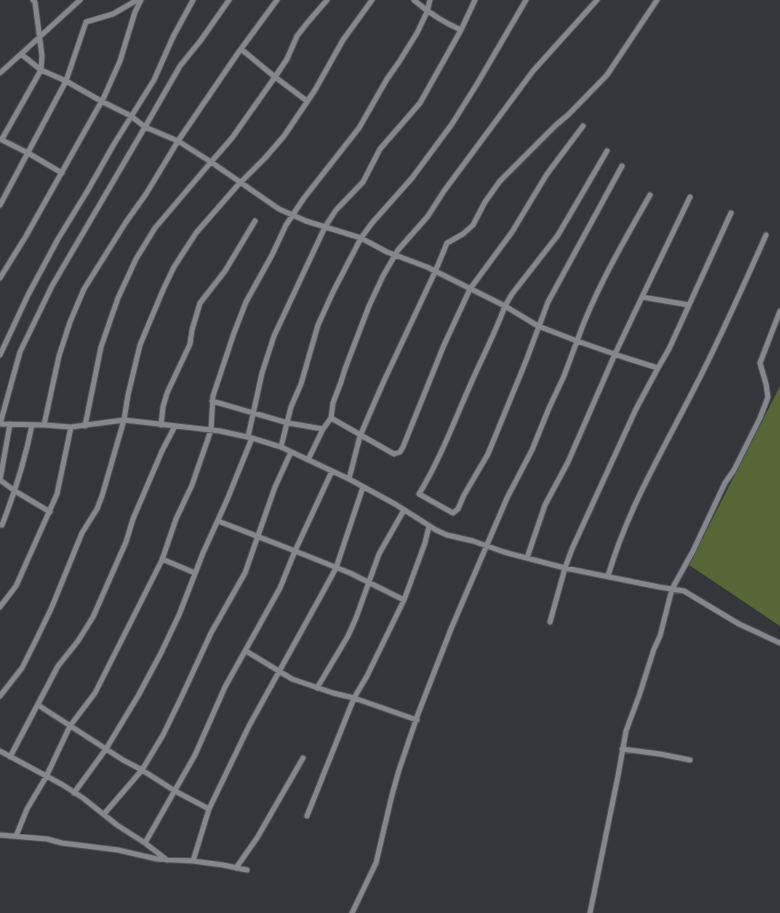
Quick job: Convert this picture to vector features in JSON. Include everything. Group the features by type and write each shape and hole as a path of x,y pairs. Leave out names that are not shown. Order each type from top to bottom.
{"street":[{"path":"33,0 35,2 42,56 41,70 1,139 62,173"},
{"path":"0,73 80,0"},
{"path":"0,205 66,81 86,22 113,14 137,0"},
{"path":"0,278 62,173 101,101 120,61 135,12 141,0"},
{"path":"0,355 28,295 54,246 154,80 173,37 194,0"},
{"path":"229,0 201,40 180,66 52,286 20,352 0,424 71,427 124,420 211,430 250,437 281,447 349,479 447,535 473,541 565,568 684,591 739,624 780,643"},
{"path":"44,425 59,356 70,322 84,288 126,222 146,194 178,141 240,49 277,0"},
{"path":"85,426 101,347 118,298 136,259 155,228 232,138 287,59 298,36 327,0"},
{"path":"0,696 22,668 51,609 82,533 97,509 124,420 128,395 140,345 179,257 196,233 284,136 307,101 343,40 372,0"},
{"path":"414,0 439,20 461,30"},
{"path":"16,836 27,809 46,777 70,726 95,693 162,559 176,519 192,485 211,430 212,401 243,308 292,215 359,128 387,79 417,33 428,12 430,0"},
{"path":"74,793 106,749 138,696 179,615 195,573 218,521 250,437 262,373 274,336 325,226 336,210 363,182 380,149 420,103 461,30 475,0"},
{"path":"281,447 291,407 301,384 318,325 361,238 372,223 412,178 452,124 526,0"},
{"path":"308,460 323,429 331,418 333,404 355,339 376,291 403,244 428,216 444,191 533,71 597,0"},
{"path":"349,479 360,436 448,242 463,234 472,225 485,202 500,181 607,75 657,0"},
{"path":"240,49 307,101"},
{"path":"20,54 41,70 66,81 131,116 145,127 178,141 279,209 306,221 361,238 396,256 427,267 505,306 538,326 614,354 658,368"},
{"path":"331,418 360,436 394,454 400,452 444,345 470,289 512,232 547,174 583,126"},
{"path":"607,151 558,235 512,294 505,306 471,382 452,430 429,478 419,494 453,513 458,509 464,495 488,454 548,302 622,166"},
{"path":"352,913 376,864 392,795 417,720 451,628 507,498 532,450 564,376 587,313 604,277 650,196"},
{"path":"527,558 545,505 568,462 614,354 690,197"},
{"path":"550,622 565,568 586,517 636,409 669,349 731,212"},
{"path":"161,424 163,406 167,393 190,344 200,303 225,271 255,221"},
{"path":"608,576 615,552 631,511 656,459 716,347 724,325 737,301 766,235"},
{"path":"642,297 689,306"},
{"path":"590,913 626,732 650,660 660,636 672,589 693,551 725,483 734,470 760,418 768,397 760,363 780,311"},
{"path":"212,401 288,423 323,429"},
{"path":"10,424 0,480 50,512"},
{"path":"2,525 27,453 32,425"},
{"path":"10,757 58,666 78,641 93,617 126,542 133,519 162,451 175,426"},
{"path":"0,607 16,586 50,512 61,479 71,427"},
{"path":"104,814 142,770 169,723 211,633 245,573 275,487 291,452"},
{"path":"145,843 200,744 225,687 280,588 295,550 332,471"},
{"path":"193,861 209,809 249,726 336,568 363,487"},
{"path":"317,688 348,636 379,554 404,510"},
{"path":"218,521 257,537 295,550 369,582 404,600"},
{"path":"307,816 354,698 404,600 425,544 429,526"},
{"path":"162,559 195,573"},
{"path":"246,651 292,679 317,688 354,698 417,720"},
{"path":"38,705 175,791 209,809"},
{"path":"622,749 690,760"},
{"path":"0,751 63,785 96,807 168,861"},
{"path":"236,868 257,838 303,758"},
{"path":"0,835 47,839 62,843 118,850 168,861 193,861 247,870"}],"green space":[{"path":"780,386 780,626 689,565"}]}
